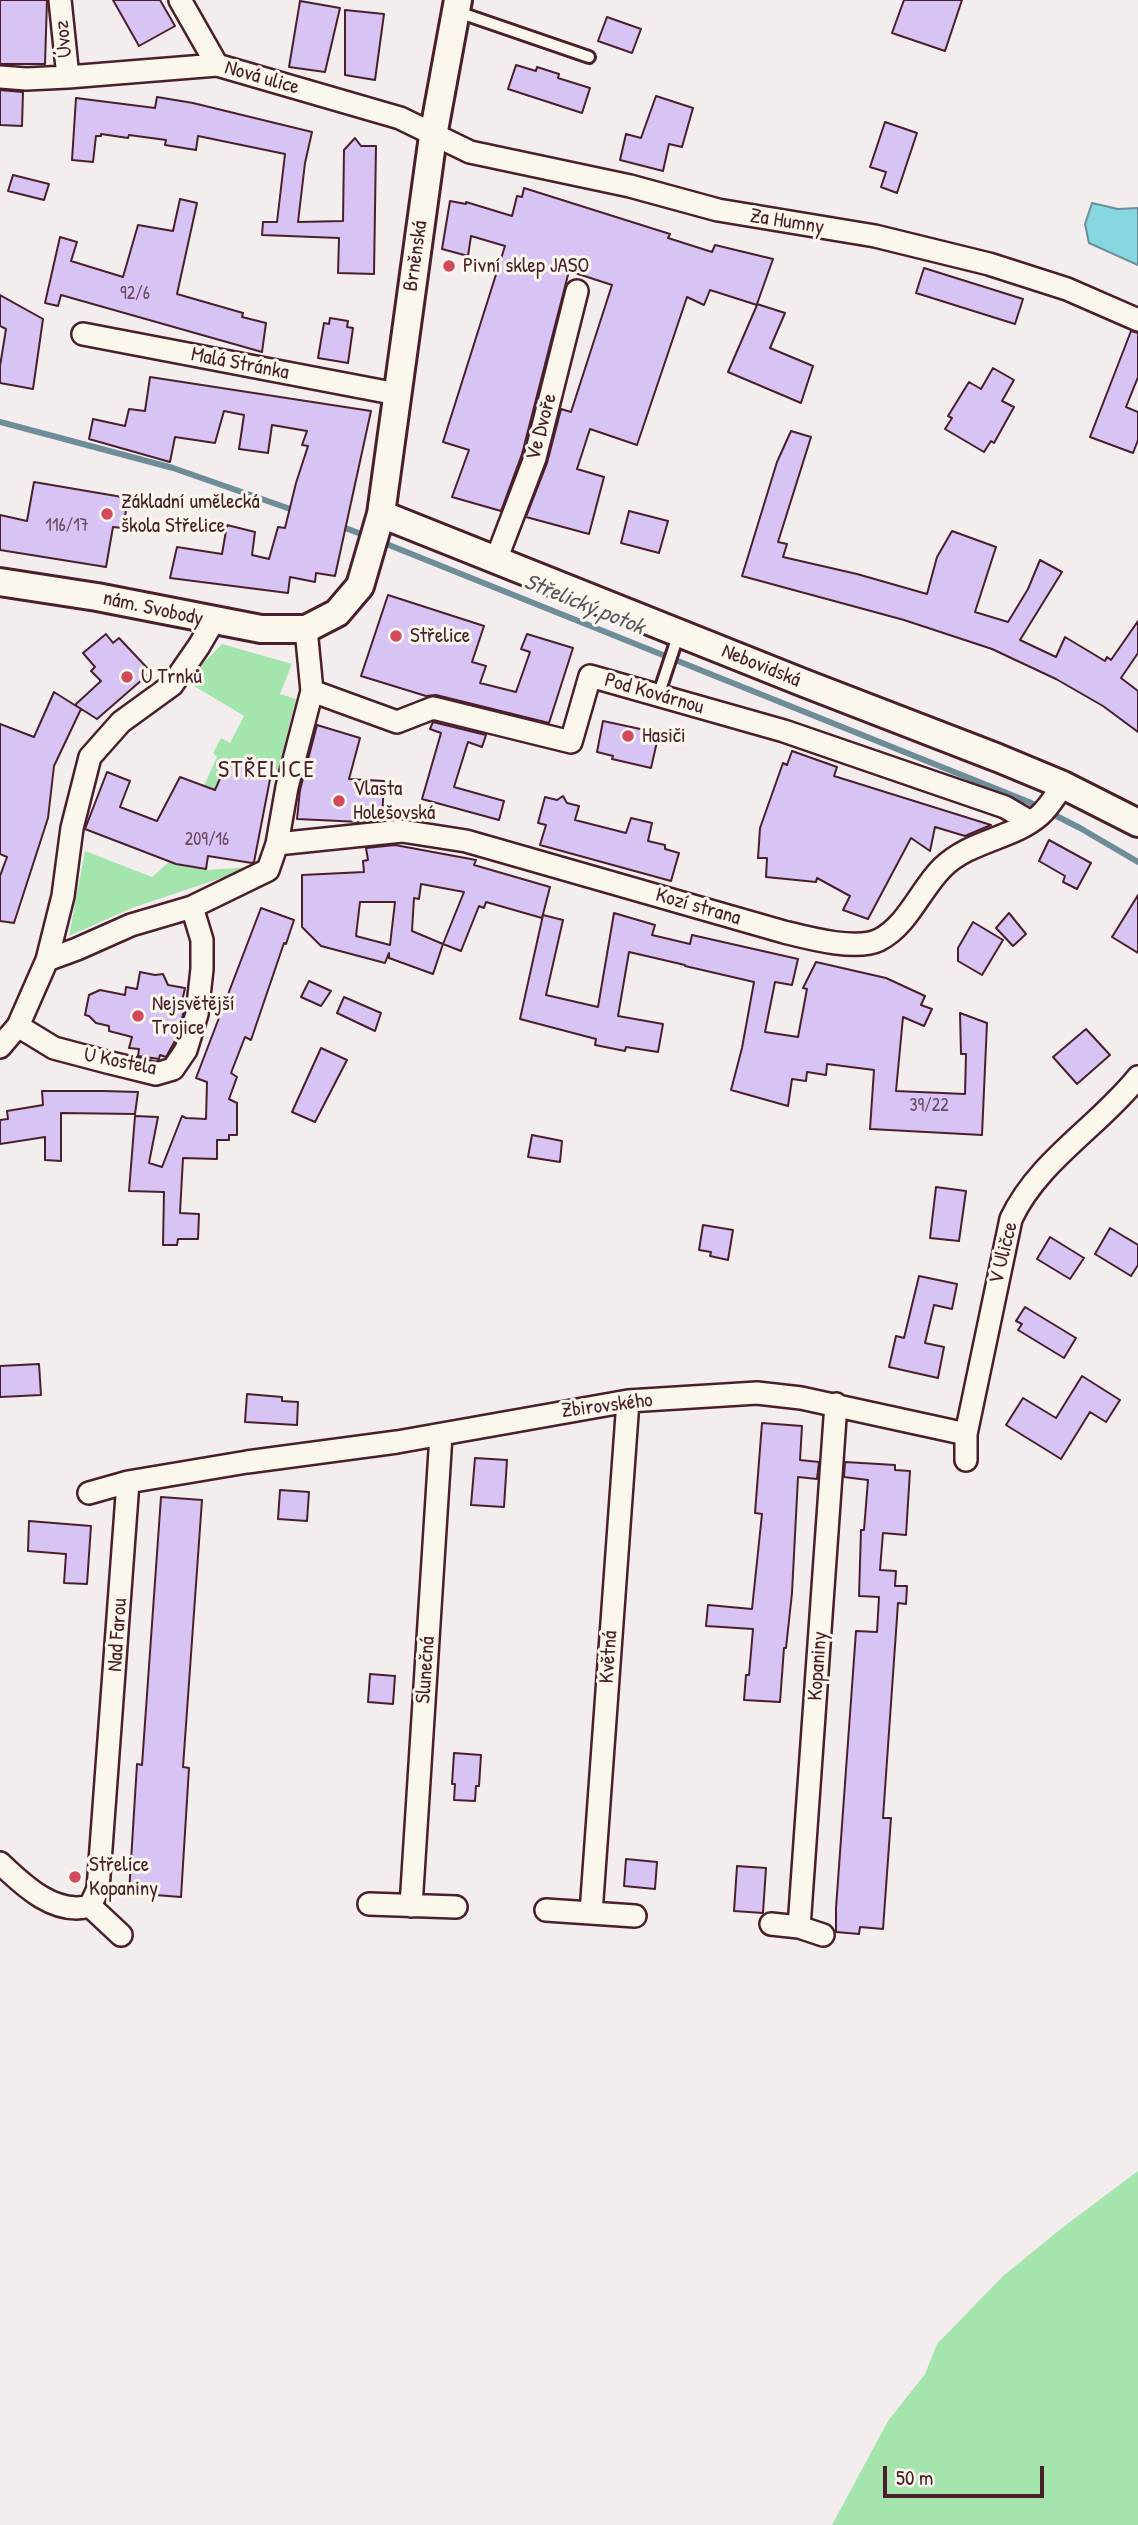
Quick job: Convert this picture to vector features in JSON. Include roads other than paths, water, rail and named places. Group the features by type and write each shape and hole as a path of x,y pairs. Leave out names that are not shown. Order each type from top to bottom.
{"street":[{"name":"Úvoz","path":"60,0 68,77"},
{"path":"180,0 217,65"},
{"name":"Brněnská","path":"376,532 433,135 457,6"},
{"name":"Nová ulice","path":"0,77 68,77 217,65 400,118 433,135"},
{"name":"Za Humny","path":"433,135 470,152 630,186 718,210 875,236 989,264 1067,289 1138,320"},
{"name":"Ve Dvoře","path":"496,560 535,458 577,291"},
{"name":"Malá Stránka","path":"83,334 397,394"},
{"name":"Nebovidská","path":"376,532 496,560 679,633 1045,806"},
{"name":"nám. Svobody","path":"0,582 97,597 261,629 306,629 337,613 360,586 376,532"},
{"path":"0,1047 18,1026 47,960 64,896 72,828 90,757 121,722 172,685 200,646 213,621"},
{"path":"47,960 131,925 192,907 268,870 277,844 287,787 312,691 306,629"},
{"name":"Pod Kovárnou","path":"312,691 397,722 433,708 571,742 590,676 661,687 784,731"},
{"name":"Nebovidská","path":"784,731 1005,807 1045,806 1138,824"},
{"name":"Kozí strana","path":"277,844 402,831 428,833 480,844 784,932 819,941 848,944 877,941 913,908 940,870 962,851 1045,806"},
{"name":"U Kostela","path":"18,1026 54,1048 156,1074 173,1069 186,1050 197,1014 202,940 192,907"},
{"name":"V Uličce","path":"966,1460 966,1434 1004,1244 1016,1207 1049,1165 1114,1106 1138,1077"},
{"name":"Zbirovského","path":"128,1482 247,1461 441,1435 527,1417 628,1401 757,1393 836,1404 966,1434"},
{"name":"Květná","path":"591,1913 628,1401"},
{"name":"Kopaniny","path":"799,1927 836,1404"},
{"name":"Slunečná","path":"411,1906 441,1435"},
{"path":"89,1493 128,1482"},
{"name":"Nad Farou","path":"90,1906 98,1889 128,1482"},
{"path":"0,1863 18,1881 53,1904 80,1909 90,1906 121,1935"},
{"path":"369,1904 456,1907"},
{"path":"546,1910 635,1916"},
{"path":"771,1924 799,1927 823,1935"}],"lane":[{"path":"457,6 589,57"},
{"path":"661,687 679,633"}],"water":[{"path":"1092,203 1118,209 1138,208 1138,265 1089,243 1085,224"}],"waterway":[{"name":"Střelický potok","path":"0,422 173,468 296,511"},
{"name":"Střelický potok","path":"340,526 369,537"},
{"name":"Střelický potok","path":"379,541 1029,802 1138,862"}],"place":[{"name":"Pivní sklep JASO","path":"449,266"},
{"name":"Základní umělecká škola Střelice","path":"107,514"},
{"name":"Střelice","path":"396,636"},
{"name":"U Trnků","path":"127,677"},
{"name":"Hasiči","path":"628,736"},
{"name":"Vlasta Holešovská","path":"339,801"},
{"name":"Nejsvětější Trojice","path":"138,1016"},
{"name":"Střelice Kopaniny","path":"75,1877"}],"district":[{"name":"STŘELICE","path":"267,771"}]}
